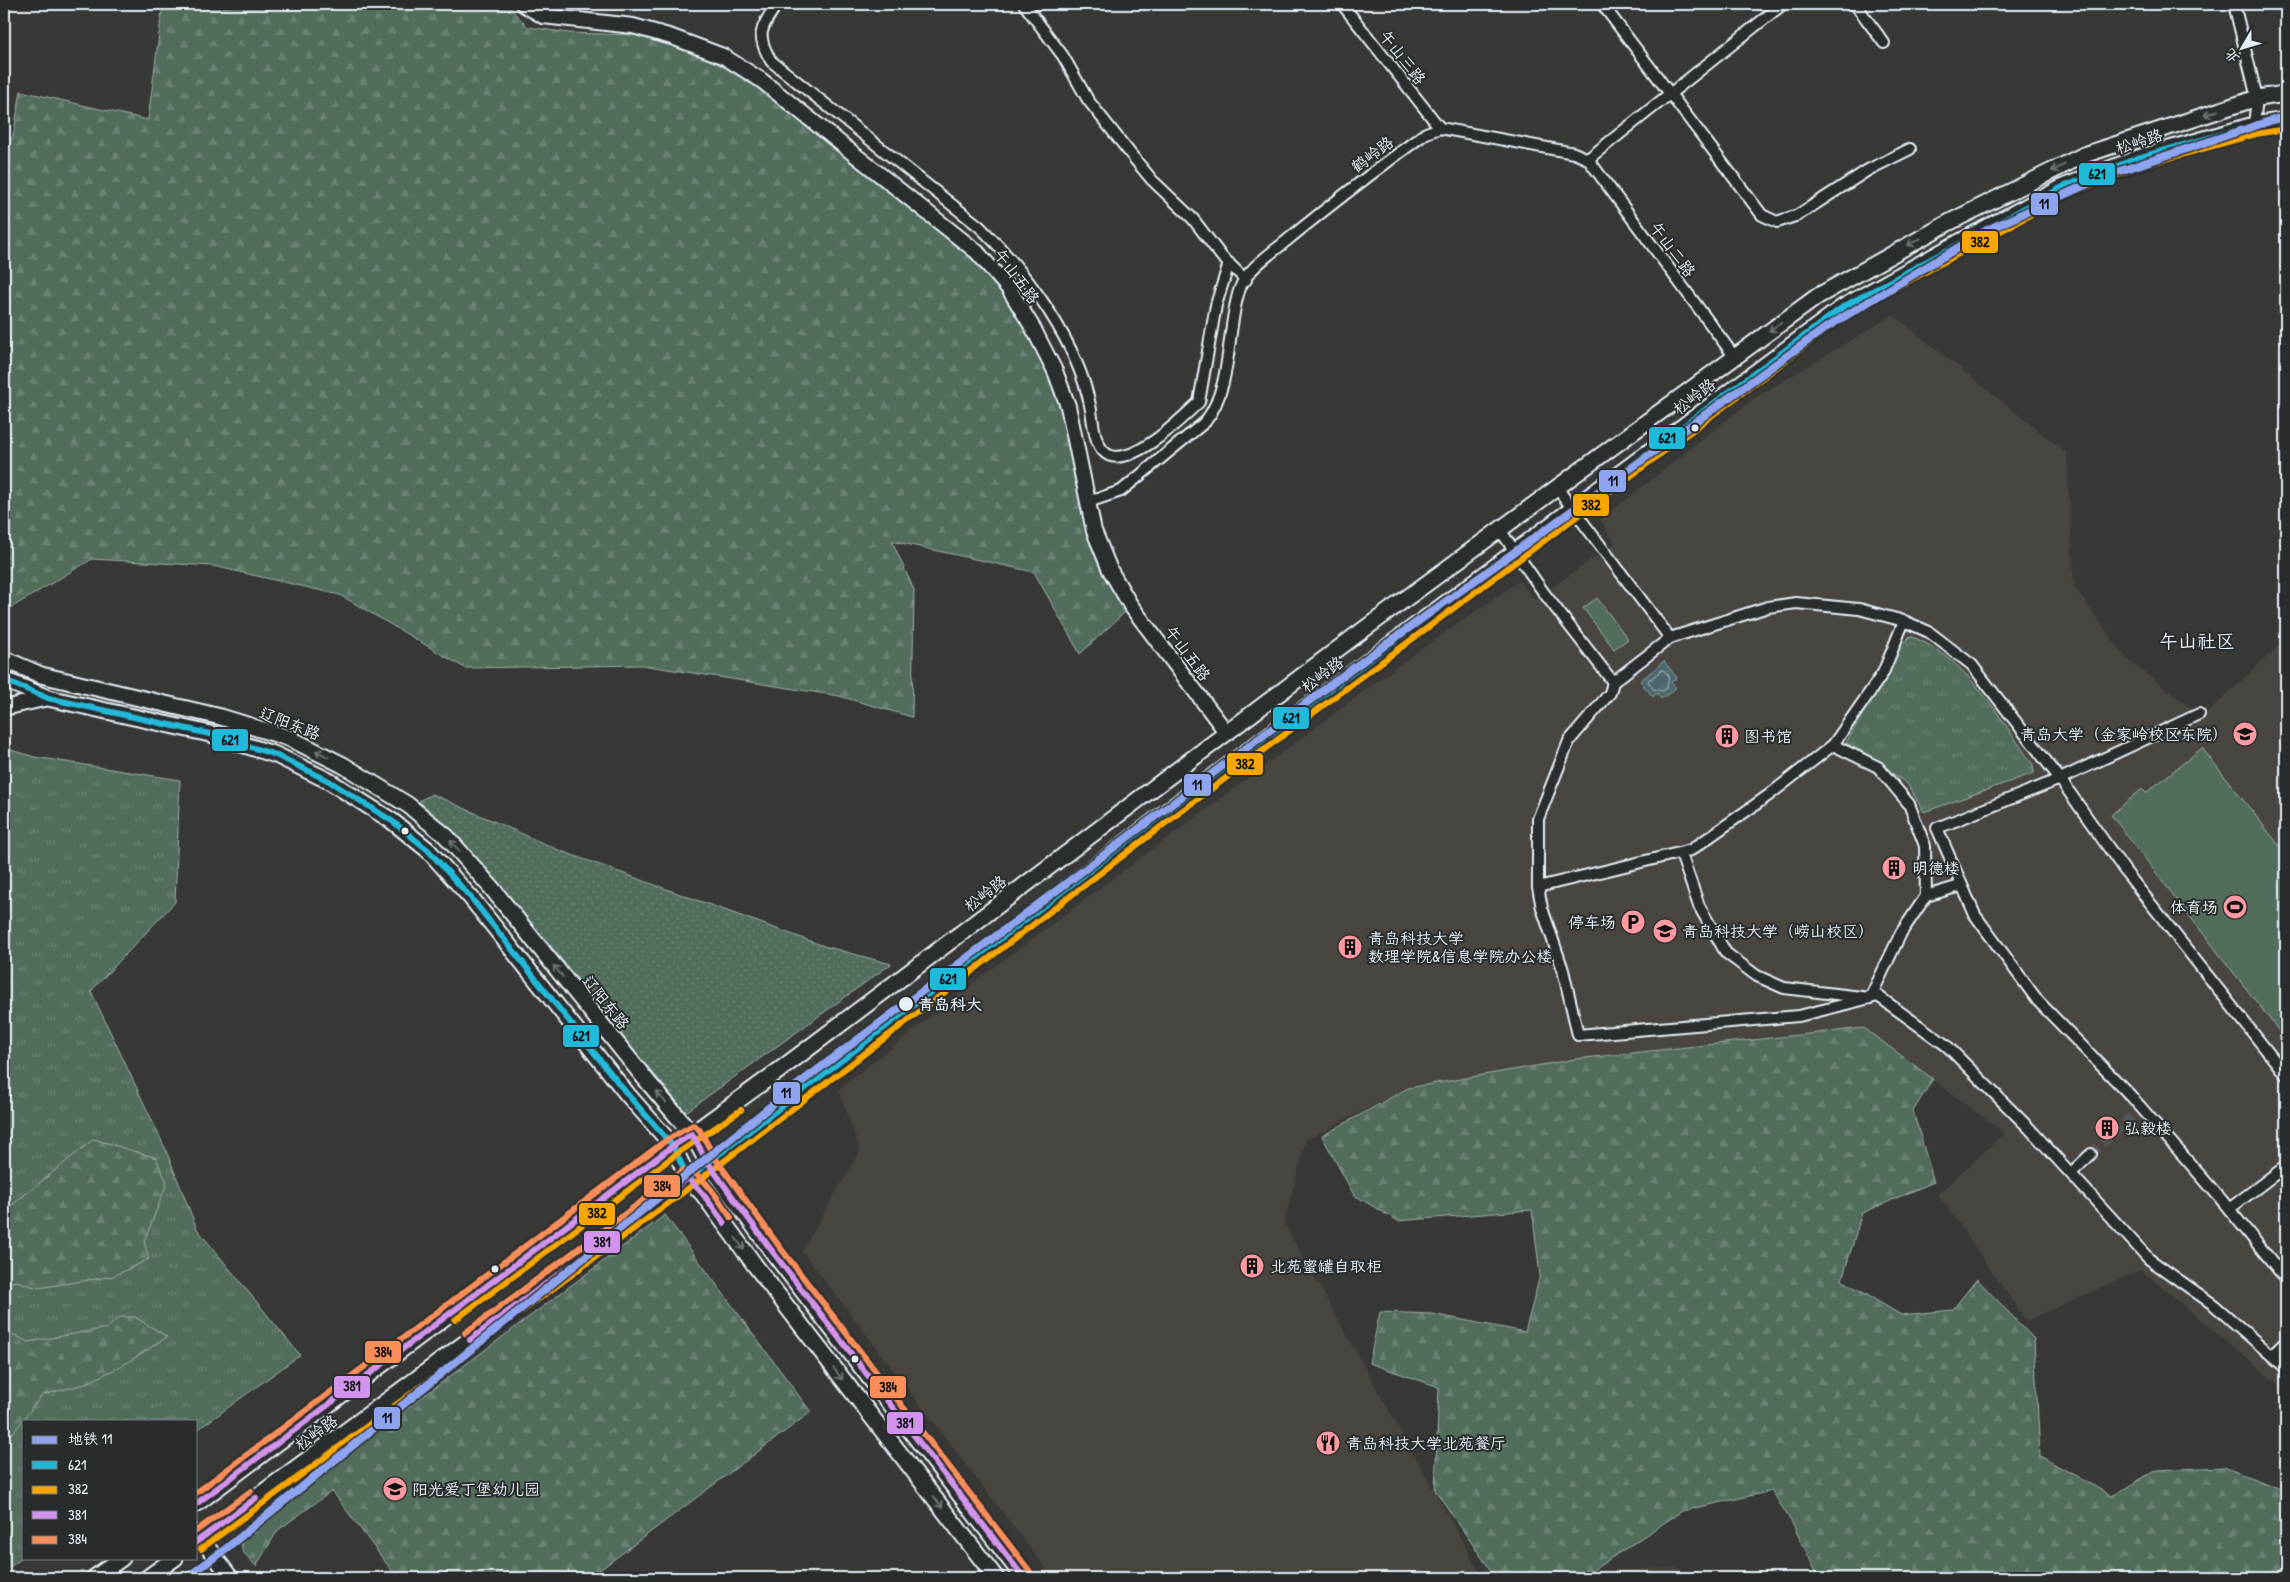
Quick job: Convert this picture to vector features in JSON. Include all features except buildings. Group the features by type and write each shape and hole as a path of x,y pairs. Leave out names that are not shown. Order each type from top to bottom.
{"main road":[{"name":"松岭路","path":"198,1502 1227,733 1734,356 1818,296 1948,223 2084,155 2257,98 2286,94"},
{"name":"松岭路","path":"198,1538 688,1178 1162,815 1515,551 1574,510 1843,307 2063,187 2138,158 2254,124 2286,120"},
{"name":"辽阳东路","path":"4,659 41,675 221,717 289,738 344,765 408,806 446,836 490,886 692,1134 708,1163 778,1259 1024,1578"},
{"path":"4,680 48,698 210,734 276,755 329,781 392,821 428,850 472,899 628,1095 673,1146 688,1178 703,1194 996,1578"},
{"path":"94,1578 119,1560"},
{"path":"147,1578 171,1560"}],"street":[{"name":"午山五路","path":"523,4 543,16 633,26 672,37 723,56 760,80 977,252 1009,290 1034,328 1055,371 1068,406 1094,531 1110,570 1131,606 1227,733"},
{"path":"777,4 762,26 761,45 771,61 980,227 1006,252 1024,274 1048,309 1076,361 1090,401 1095,432 1102,451 1111,456 1125,457 1137,452 1170,428 1199,402 1216,305 1229,263"},
{"path":"1024,4 1063,56 1088,100 1133,157 1152,180 1193,219 1229,263 1246,280"},
{"name":"午山三路","path":"1342,4 1440,128"},
{"path":"1602,4 1762,215 1777,222 1798,215 1868,170 1910,149"},
{"path":"1440,128 1574,153 1588,159 1783,4"},
{"path":"1854,4 1884,43"},
{"path":"2234,4 2257,98 2254,124"},
{"name":"鹤岭路","path":"1088,502 1122,491 1205,422 1215,409 1229,350 1239,290 1253,269 1335,200 1426,133 1440,128"},
{"name":"午山二路","path":"1588,159 1734,356"},
{"path":"1557,488 1670,638"},
{"path":"1500,530 1544,593 1613,682"},
{"path":"2286,1075 2124,870 2060,779 1972,664 1929,632 1904,621 1859,609 1796,603 1768,606 1670,638 1613,682 1610,693 1569,741 1538,819 1538,887 1542,908 1563,970 1578,1035 1799,1016 1878,996 1947,1046 2071,1173 2149,1259 2214,1305 2286,1368"},
{"path":"1538,887 1681,854 1691,850 1769,795 1833,745 1860,709 1883,673 1904,621"},
{"path":"4,708 48,698"},
{"path":"2199,714 2060,779 1937,828 1960,886 1975,915 2038,1001 2229,1210 2286,1279"},
{"path":"1833,745 1878,767 1909,804 1925,846 1926,896 1901,934 1870,998"},
{"path":"1681,854 1699,906 1726,953 1757,976 1784,988 1870,998"},
{"path":"1926,896 1960,886"},
{"path":"2071,1173 2091,1154"},
{"path":"2229,1210 2286,1166"},
{"path":"2272,1355 2286,1342"},
{"path":"198,1538 231,1578"}],"shaded area":[{"name":"青岛科技大学（崂山校区）","path":"1893,315 2067,453 2074,587 2128,660 2199,714 2201,719 2286,638 2286,1391 2141,1270 2026,1321 1938,1194 2004,1133 1864,1028 1408,1088 1306,1140 1284,1223 1483,1578 1053,1578 802,1251 860,1151 839,1089 978,979 1410,657 1519,581 1537,601 1544,593 1615,543 1600,520 1753,399"},
{"path":"1677,1568 1694,1578 1583,1578 1593,1571"}],"green space":[{"path":"166,4 506,4 528,27 569,33 636,35 705,56 763,91 972,257 1006,297 1043,358 1067,417 1074,478 1084,518 1101,564 1125,612 1080,654 1034,572 892,541 914,590 912,717 839,696 642,665 465,668 340,595 213,566 92,559 4,612 4,150 13,136 21,91 148,120 162,11"},
{"path":"1597,598 1628,639 1614,649 1583,608"},
{"path":"1910,636 1931,646 1965,674 2008,728 2033,765 2034,773 1924,812 1907,784 1869,755 1846,743 1902,645"},
{"path":"4,748 35,757 180,780 175,902 91,991 165,1148 197,1229 300,1355 198,1430 198,1420 22,1420 22,1558 4,1571"},
{"name":"体育场","path":"2202,748 2286,854 2286,1040 2111,815 2142,789 2146,793"},
{"path":"432,794 561,851 824,946 891,964 686,1112 631,1047 548,942 419,801"},
{"path":"1864,1028 1933,1079 1913,1111 1934,1182 1862,1213 1842,1280 1901,1315 1952,1310 1977,1279 2034,1339 2040,1456 2112,1496 2156,1470 2223,1467 2286,1491 2286,1578 1819,1578 1792,1523 1772,1491 1682,1511 1581,1578 1496,1578 1435,1490 1439,1387 1369,1363 1380,1312 1432,1314 1525,1332 1540,1275 1532,1210 1398,1221 1354,1195 1322,1136 1408,1088 1576,1059"},
{"path":"94,1139 156,1158 167,1183 144,1242 149,1259 114,1276 38,1288 17,1281 4,1284 4,1205 11,1206"},
{"path":"665,1215 811,1412 589,1578 389,1578 395,1575 332,1491 278,1530 256,1566 242,1551 241,1533"},
{"path":"120,1317 135,1317 167,1337 125,1364 85,1384 42,1395 14,1432 4,1436 4,1330 28,1342 107,1328"}],"water":[{"path":"1664,661 1677,678 1671,682 1676,688 1661,699 1657,693 1653,697 1640,681"}],"tunnel":[{"path":"2091,1154 2134,1114"}],"metro line":[{"name":"11","path":"186,1578 223,1551 788,1092 1345,674 1827,327 1987,230 2105,176 2276,119 2286,118"}],"transit line":[{"name":"621","path":"4,680 48,698 210,734 276,755 329,781 392,821 428,850 472,899 628,1095 673,1146 688,1178 1162,815 1843,307 2063,187 2138,158 2254,125 2286,120"},
{"name":"382","path":"201,1549 693,1185 1167,822 1848,314 2067,195 2141,166 2256,134 2286,129"},
{"name":"382","path":"455,1320 678,1153 741,1110"},
{"name":"384","path":"198,1492 668,1139 693,1125 699,1129 715,1158 779,1246 1031,1573"},
{"name":"381","path":"198,1502 673,1146 692,1134 708,1163 772,1251 1024,1578"},
{"name":"384","path":"465,1333 684,1170 697,1175 703,1181 717,1197 731,1218"},
{"name":"381","path":"470,1340 688,1178 703,1194 724,1223"},
{"name":"384","path":"198,1530 251,1491"},
{"name":"381","path":"198,1541 256,1498"}],"place":[{"name":"青岛大学（金家岭校区东院）","path":"2245,734"},
{"name":"图书馆","path":"1727,736"},
{"name":"明德楼","path":"1894,868"},
{"name":"体育场","path":"2235,907"},
{"name":"停车场","path":"1633,922"},
{"name":"青岛科技大学（崂山校区）","path":"1665,931"},
{"name":"青岛科技大学 数理学院&信息学院办公楼","path":"1350,947"},
{"name":"青岛科大","path":"906,1004"},
{"name":"弘毅楼","path":"2107,1128"},
{"name":"北苑蜜罐自取柜","path":"1252,1266"},
{"name":"青岛科技大学北苑餐厅","path":"1328,1443"},
{"name":"阳光爱丁堡幼儿园","path":"395,1489"}],"district":[{"name":"午山社区","path":"2197,641"}]}
